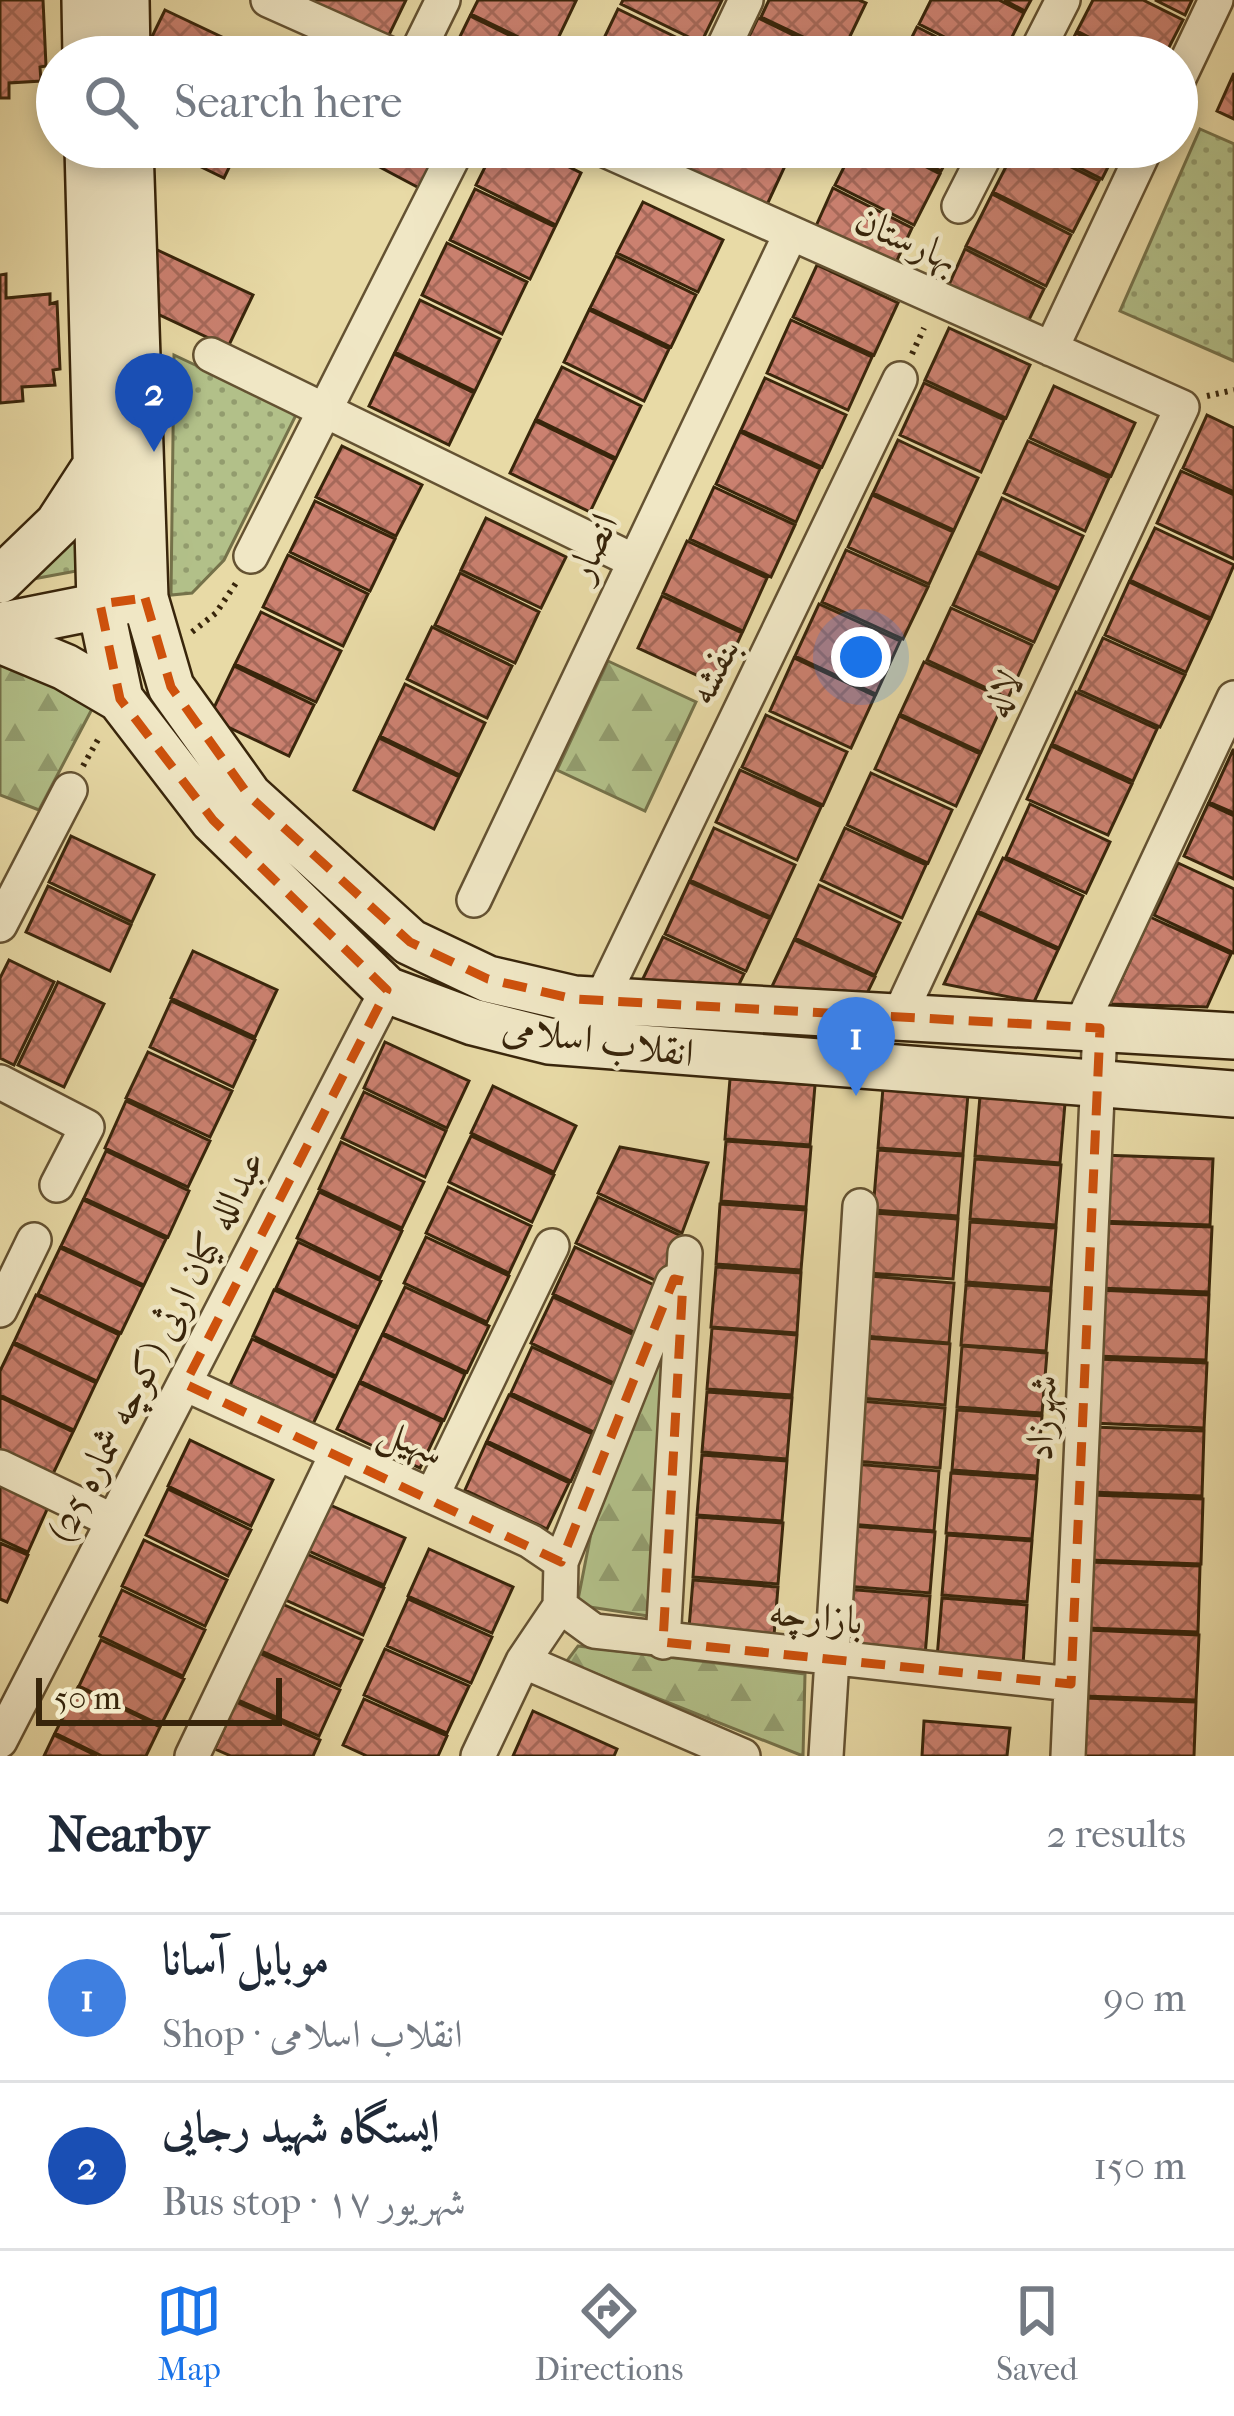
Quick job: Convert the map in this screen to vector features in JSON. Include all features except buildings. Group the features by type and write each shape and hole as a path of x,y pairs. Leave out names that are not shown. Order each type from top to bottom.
{"main road":[{"path":"85,0 86,36"},
{"path":"126,0 127,36"},
{"name":"انقلاب اسلامی","path":"88,168 99,590 120,699 213,820 387,990 473,1022 549,1041 1234,1094"},
{"name":"انقلاب اسلامی","path":"131,168 145,583 171,687 249,796 410,942 488,979 602,1000 1234,1036"},
{"path":"0,580 58,524 95,467"},
{"path":"0,598 145,583"},
{"path":"0,626 99,590"},
{"path":"0,640 65,667 120,699"}],"street":[{"path":"426,36 443,0"},
{"path":"729,36 746,0"},
{"path":"1045,36 1063,0"},
{"path":"1198,38 1216,0"},
{"path":"272,1 350,36"},
{"path":"251,556 447,168"},
{"name":"بهارستان","path":"682,168 791,232 1182,406"},
{"path":"959,206 978,168"},
{"path":"1052,349 1136,168"},
{"name":"انصار","path":"474,899 791,232"},
{"path":"211,355 632,560"},
{"name":"بنفشه","path":"602,1000 901,379"},
{"name":"لاله","path":"899,1016 1182,406"},
{"path":"1090,1027 1234,698"},
{"path":"0,925 70,790"},
{"name":"عبدالله کیان ارثی (کوچه شماره 25)","path":"0,1741 387,990"},
{"name":"شهرزاد","path":"1068,1756 1098,1085 1090,1027"},
{"path":"0,1082 87,1127 57,1185"},
{"path":"826,1756 860,1206"},
{"path":"0,1310 34,1240"},
{"path":"432,1496 552,1246"},
{"path":"478,1756 524,1661 560,1606 561,1562 685,1253 663,1642"},
{"name":"سهیل","path":"184,1384 530,1540 561,1562"},
{"path":"192,1756 338,1453"},
{"path":"0,1467 112,1521"},
{"name":"بازارچه","path":"560,1606 594,1631 663,1642 1071,1684"},
{"path":"524,1661 743,1756"}],"path":[{"path":"901,379 937,300"},
{"path":"158,646 196,630 216,613 251,556"},
{"path":"70,790 120,699"}],"highlighted area":[{"path":"145,598 171,687 249,796 410,942 488,979 574,999 1100,1028 1071,1684 663,1642 683,1281 674,1279 561,1562 185,1384 387,990 213,820 120,699 100,604"}],"green space":[{"path":"1200,129 1234,144 1234,361 1120,311 1183,168 1198,168"},
{"path":"174,355 297,413 224,560 192,593 171,595"},
{"path":"87,506 87,569 6,584"},
{"path":"0,660 53,676 92,709 39,810 0,795"},
{"path":"608,661 696,702 645,811 557,770"},
{"path":"666,1330 648,1616 577,1605 593,1523"},
{"path":"578,1646 805,1674 803,1756 566,1662"}],"place":[{"name":"ایستگاه شهید رجایی","path":"154,452"},
{"name":"موبایل آسانا","path":"856,1096"}]}
